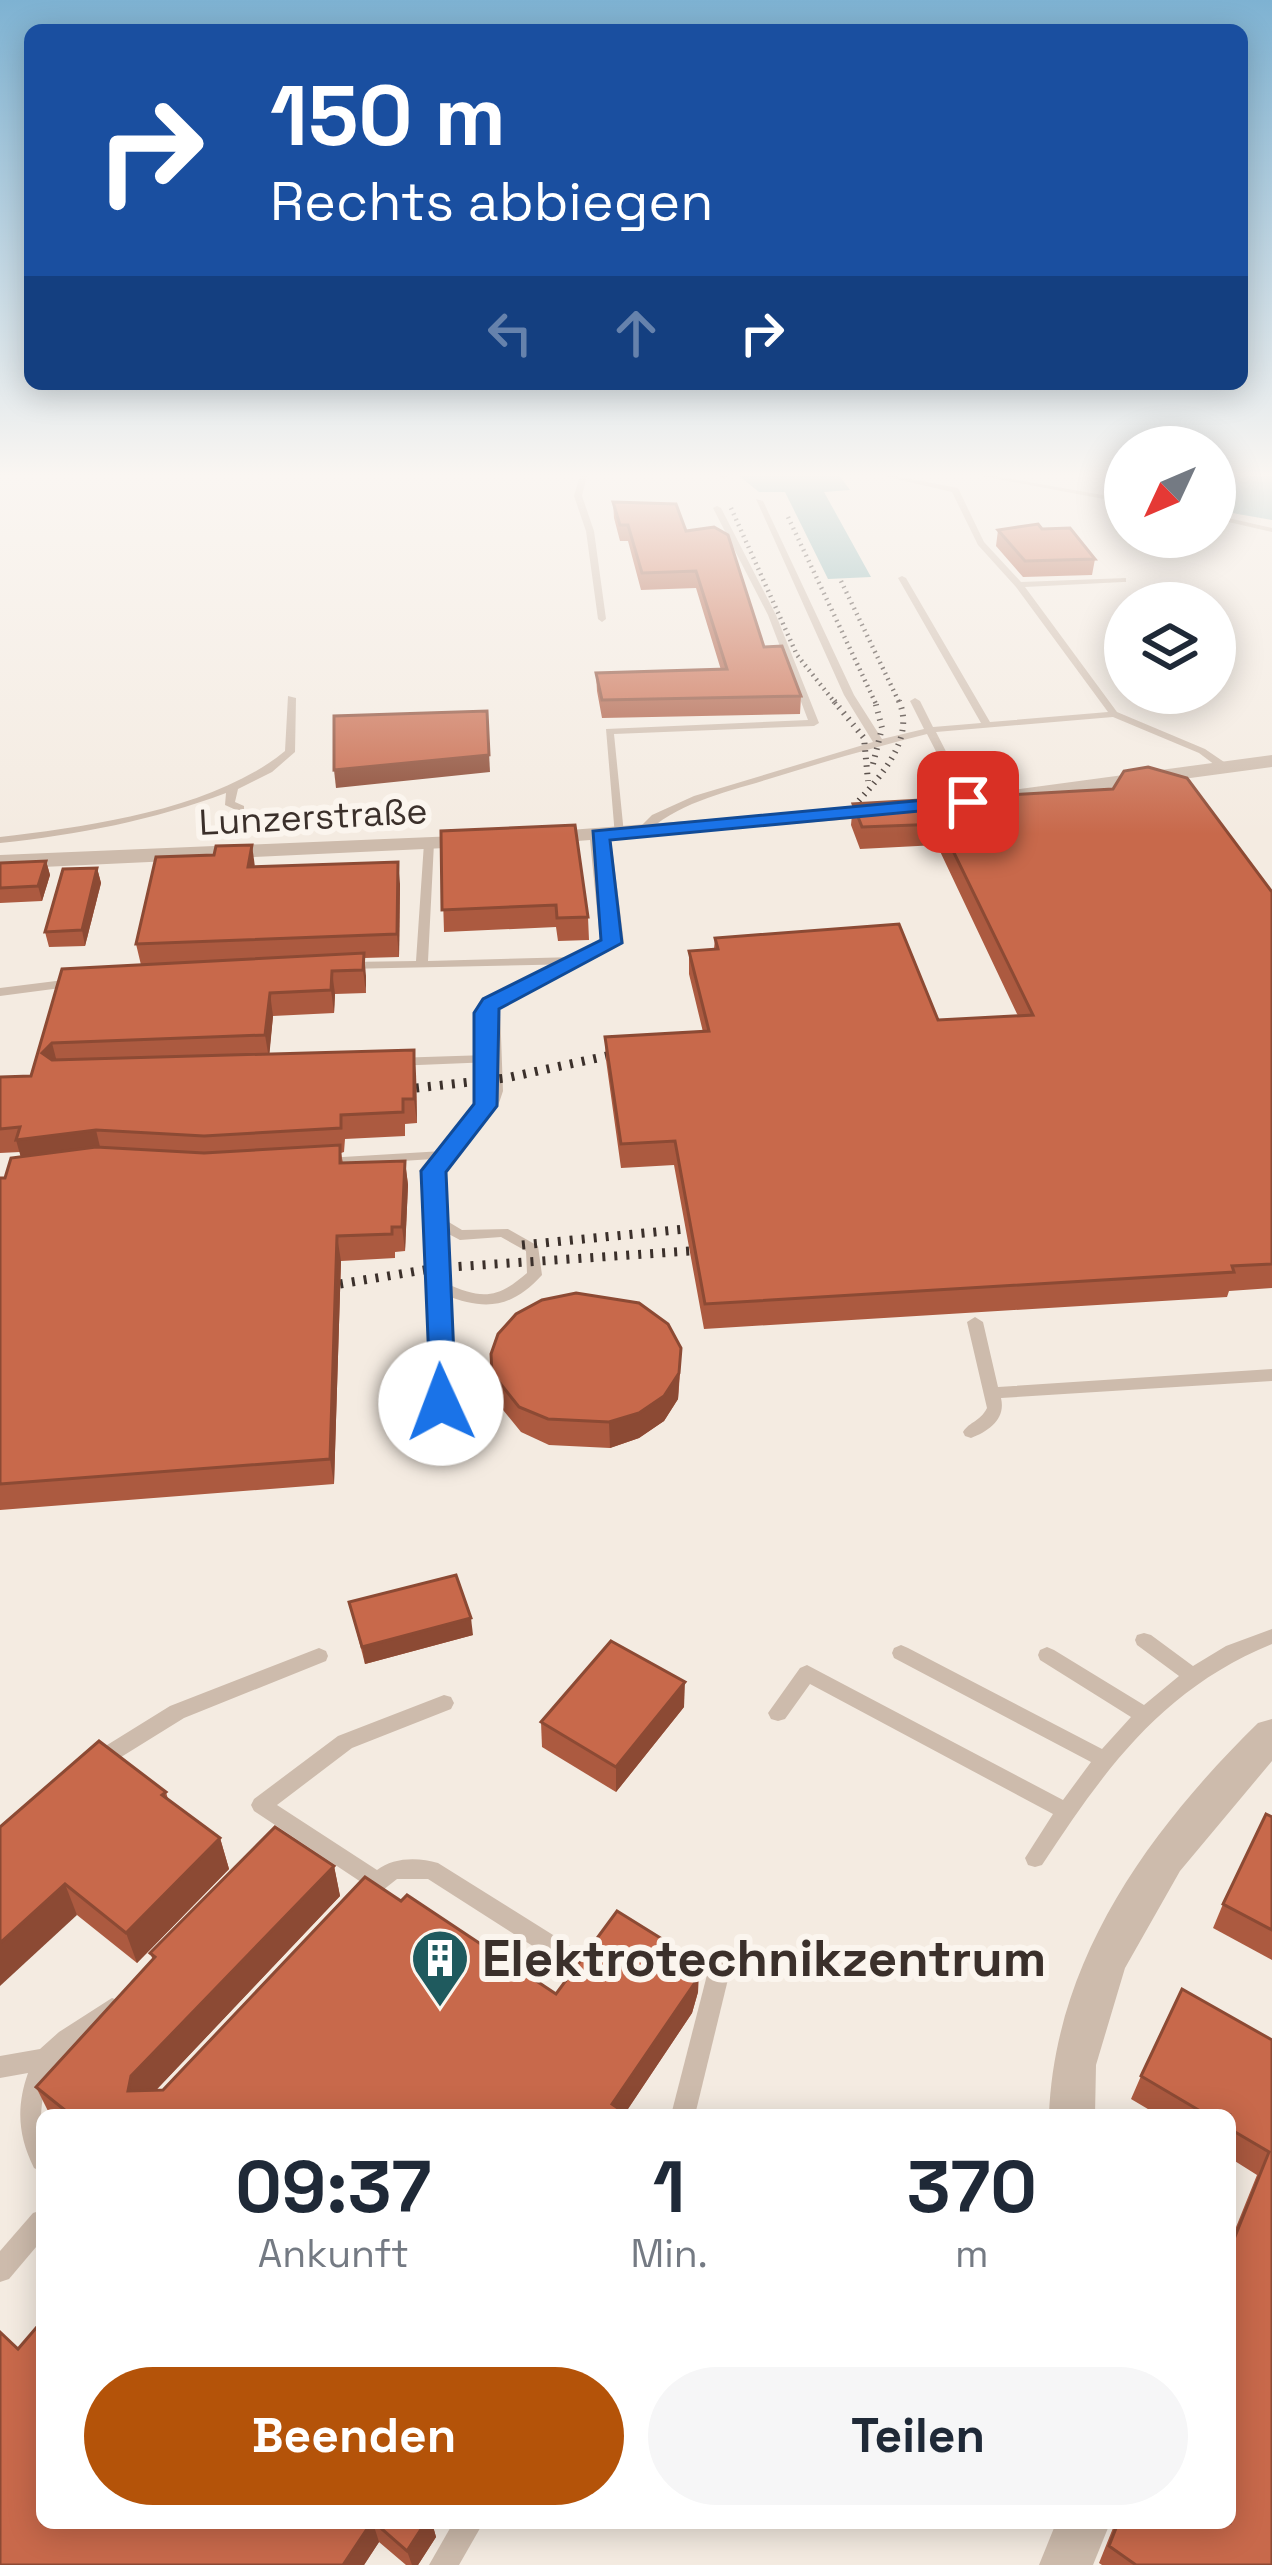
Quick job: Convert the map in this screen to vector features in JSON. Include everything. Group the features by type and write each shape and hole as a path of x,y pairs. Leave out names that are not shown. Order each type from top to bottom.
{"street":[{"name":"Lunzerstraße","path":"0,862 620,834 946,805 1272,761"},
{"path":"438,1163 485,1106 485,1013 491,1004 605,950 614,932 620,834"},
{"path":"1072,2109 1076,2056 1118,1935 1188,1829 1272,1735"},
{"path":"1066,2565 1081,2529"}],"lane":[{"path":"599,595 602,619"},
{"path":"762,595 814,723 609,731 620,834 698,797 930,730 1114,714 1202,751 1222,766"},
{"path":"802,595 849,695 879,743"},
{"path":"912,595 987,725"},
{"path":"1025,595 1104,701"},
{"path":"0,840 104,826 233,787 269,771 290,752 291,698"},
{"path":"915,701 930,730 946,805"},
{"path":"233,787 230,803 239,808"},
{"path":"422,963 429,843"},
{"path":"330,967 585,961"},
{"path":"0,992 77,982"},
{"path":"368,1063 487,1059"},
{"path":"302,1163 438,1163 434,1220 444,1461"},
{"path":"434,1220 460,1235 503,1232 533,1249 535,1275 510,1297 473,1302 437,1286"},
{"path":"970,1432 989,1421 995,1393 975,1322"},
{"path":"995,1393 1272,1375"},
{"path":"1035,1858 1103,1759 1145,1716 1232,1649 1272,1636"},
{"path":"1144,1640 1193,1676"},
{"path":"901,1653 1103,1759"},
{"path":"1047,1655 1145,1716"},
{"path":"75,1776 177,1712 319,1656"},
{"path":"778,1713 807,1673 1066,1811"},
{"path":"375,1880 261,1805 345,1742 443,1703"},
{"path":"342,1915 375,1880 393,1870 431,1870 569,1957"},
{"path":"684,2109 719,1971"},
{"path":"0,2067 46,2059 127,1995"},
{"path":"36,2150 29,2120 46,2059"},
{"path":"0,2270 36,2229"},
{"path":"443,2565 465,2529"}],"building":[{"path":"703,595 747,595 764,647 782,646 801,696 602,700 596,673 727,669"},
{"path":"487,711 489,755 334,770 334,716"},
{"path":"1148,767 1187,778 1272,892 1272,1264 1232,1266 1234,1272 705,1304 675,1141 621,1144 605,1037 709,1031 689,951 718,949 715,938 899,924 938,1020 1033,1015 940,824 862,827 853,804 1113,789 1124,771"},
{"path":"575,825 588,917 557,918 556,905 442,910 441,831"},
{"path":"252,845 248,867 398,862 397,934 136,944 156,857 214,855 216,846"},
{"path":"46,861 38,886 0,888 0,863"},
{"path":"97,868 82,930 45,932 63,869"},
{"path":"364,953 363,970 332,971 331,990 270,993 265,1035 52,1043 42,1053 52,1060 414,1050 414,1099 403,1099 403,1112 341,1115 341,1128 204,1136 96,1130 16,1140 20,1127 0,1129 0,1077 31,1076 62,969"},
{"path":"340,1145 340,1163 405,1161 402,1227 392,1227 392,1234 337,1236 330,1459 0,1484 0,1178 5,1178 11,1158 96,1147 204,1153"},
{"path":"576,1293 639,1303 668,1324 681,1348 679,1373 664,1396 639,1413 609,1422 548,1419 519,1407 492,1373 491,1354 498,1334 516,1314 542,1300"},
{"path":"456,1575 471,1618 362,1647 349,1602"},
{"path":"611,1641 685,1682 616,1767 541,1722"},
{"path":"99,1741 220,1838 126,1933 65,1884 0,1943 0,1827"},
{"path":"1266,1814 1272,1817 1272,1930 1223,1904"},
{"path":"275,1827 334,1866 131,2076 128,2091 163,2090 365,1877 401,1901 407,1895 556,1994 617,1911 699,1962 694,1984 612,2104 619,2109 64,2109 36,2087 155,1957 150,1953"},
{"path":"1182,1989 1272,2040 1272,2565 1136,2565 1109,2546 1116,2529 1236,2529 1236,2234 1269,2152 1236,2133 1236,2109 1197,2109 1141,2076"},
{"path":"36,2328 36,2529 367,2529 343,2565 0,2565 0,2332 18,2349"},
{"path":"382,2529 421,2529 407,2551"}],"railway":[{"path":"770,595 797,655 836,704"},
{"path":"825,595 876,703"},
{"path":"848,595 900,703"},
{"path":"834,701 864,738 868,781"},
{"path":"873,764 882,728 876,703"},
{"path":"854,806 899,744 903,730 900,703"},
{"path":"416,1088 506,1078 639,1049"},
{"path":"522,1245 686,1229"},
{"path":"340,1284 436,1268 690,1251"}],"place":[{"name":"Elektrotechnikzentrum","path":"440,2009"}],"route":[{"path":"441,1403 434,1171 485,1106 490,1090 485,1013 491,1004 585,961 612,943 600,835 968,802"}]}
